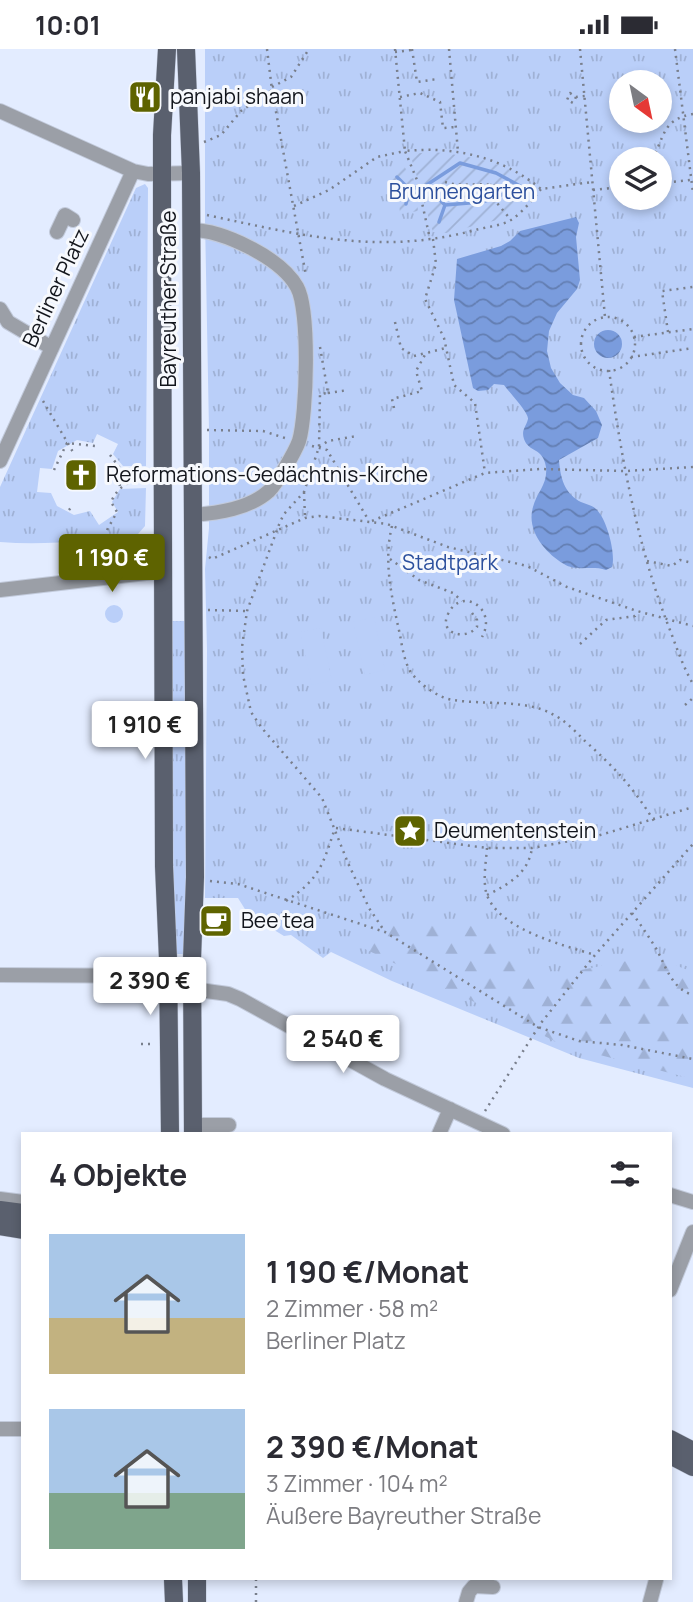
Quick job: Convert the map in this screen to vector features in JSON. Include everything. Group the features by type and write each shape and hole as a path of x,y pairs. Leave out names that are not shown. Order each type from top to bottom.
{"main road":[{"name":"Bayreuther Straße","path":"167,49 162,175 163,572 164,866 169,976 170,1132"},
{"name":"Bayreuther Straße","path":"186,49 191,173 195,888 192,989 197,1130"},
{"path":"163,572 193,568"},
{"path":"0,1210 21,1213"},
{"path":"0,1226 21,1230"},
{"path":"672,1440 693,1451"},
{"path":"672,1456 693,1467"},
{"path":"173,1580 174,1602"},
{"path":"197,1580 197,1602"}],"street":[{"path":"0,111 133,171 162,175 191,173"},
{"name":"Berliner Platz","path":"0,461 133,171"},
{"path":"57,232 65,215 73,220"},
{"path":"191,230 205,230 246,245 289,276 301,298 307,379 298,442 270,491 240,507 193,515"},
{"path":"0,309 8,322 52,348"},
{"path":"0,330 35,345 52,348"},
{"path":"0,590 163,572"},
{"path":"0,975 169,976"},
{"path":"192,989 228,994 240,999 385,1079 499,1132"},
{"path":"440,1132 450,1109"},
{"path":"197,1130 229,1125"},
{"path":"672,1196 693,1202"},
{"path":"0,1199 21,1202"},
{"path":"672,1285 693,1233"},
{"path":"0,1429 21,1429"},
{"path":"650,1602 656,1580"},
{"path":"466,1602 474,1586 494,1583 498,1602"}],"path":[{"path":"267,49 298,235"},
{"path":"190,143 212,140 221,135 241,111 291,77 309,49"},
{"path":"449,49 458,152"},
{"path":"580,49 605,317"},
{"path":"675,49 693,193"},
{"path":"420,93 412,50 395,50 405,151 416,180 436,264 425,299 444,338 454,385 475,403 485,473"},
{"path":"417,82 437,79"},
{"path":"400,97 420,93 440,102 443,128 456,127"},
{"path":"576,97 585,96"},
{"path":"657,147 668,125 683,116 693,114"},
{"path":"292,207 329,190 377,157 429,149 458,152 499,162 521,173 541,189"},
{"path":"672,182 692,180"},
{"path":"445,182 500,187"},
{"path":"204,215 333,241 374,244 462,234 511,219 541,189 592,182"},
{"path":"490,184 497,203 511,219"},
{"path":"593,190 609,188"},
{"path":"668,332 662,291 693,287"},
{"path":"605,317 618,318 628,325 634,337 635,347 631,358 622,367 598,369 588,362 582,352 586,329 594,321 605,317"},
{"path":"394,322 401,348 414,356 446,348"},
{"path":"634,337 693,328"},
{"path":"631,358 693,348"},
{"path":"394,408 392,399 422,391 416,371 426,353"},
{"path":"609,370 626,471 647,561 682,664 693,684"},
{"path":"34,386 73,452"},
{"path":"328,393 348,390"},
{"path":"207,430 263,431 327,450 370,521"},
{"path":"319,447 328,441 357,436"},
{"path":"67,443 96,446"},
{"path":"54,471 67,443"},
{"path":"110,454 122,471 136,479"},
{"path":"370,521 485,473 566,468 626,471 693,467"},
{"path":"120,486 118,479 122,471"},
{"path":"118,479 149,478"},
{"path":"107,530 117,512 111,500 120,486 136,479"},
{"path":"304,492 306,518"},
{"path":"193,549 212,559 306,518 319,516 370,521 392,526 448,547 527,566 567,587 666,620 693,626"},
{"path":"392,526 387,545 390,559 388,573 404,654 410,670 425,686 450,700 530,707 551,712 622,774 654,821"},
{"path":"278,529 247,611 242,647 243,675 251,712 322,798 369,908 385,932"},
{"path":"390,559 419,580 453,593 462,601 473,602 487,619 487,628 482,637"},
{"path":"647,561 672,566 680,560 693,563"},
{"path":"462,601 447,614 449,630 456,635 473,633 477,627 477,619 472,613"},
{"path":"206,610 247,611"},
{"path":"580,644 606,620 635,616 637,611"},
{"path":"685,705 693,698"},
{"path":"335,828 486,848 532,848 597,836 654,821 693,807"},
{"path":"286,901 318,875 335,828"},
{"path":"477,1122 538,1027 595,955 693,844"},
{"path":"486,848 485,885 494,907 516,925 546,941 595,955"},
{"path":"487,895 512,883 522,873 532,848"},
{"path":"210,881 238,884 385,932 538,1027 579,1041 622,1045 693,1059"},
{"path":"632,913 658,951 674,983 685,993 693,995"},
{"path":"141,1044 155,1044"},
{"path":"256,1580 256,1602"}],"green space":[{"name":"Stadtpark","path":"205,49 693,49 693,1088 579,1058 392,981 331,952 323,958 291,935 284,936 248,914 238,898 205,898 205,569 209,528"},
{"name":"Brunnengarten","path":"433,152 474,158 501,166 514,172 535,189 509,217 446,233 433,232 421,192 416,193 418,211 400,214 398,190 389,176 404,166 413,181 418,180 410,154"},
{"path":"145,184 148,188 146,466 123,466 113,454 118,444 97,434 93,443 77,440 58,451 52,469 40,468 37,492 51,493 57,506 74,515 90,511 99,525 118,512 112,502 120,489 146,488 145,526 138,534 104,538 52,543 0,542 0,487 136,188"},
{"path":"114,605 122,610 123,614 118,622 114,623 106,618 105,614 110,606"},
{"path":"374,617 385,670 365,675 353,622"},
{"path":"169,621 187,621 186,954 175,954"},
{"path":"321,628 332,681 312,685 300,632"},
{"path":"472,919 538,983 561,974 651,956 693,972 693,1079 565,1046 363,948 386,925"}],"water":[{"path":"576,217 579,223 576,237 580,280 577,289 557,313 549,331 547,351 551,368 560,383 573,395 584,398 596,411 602,425 598,438 559,460 561,476 568,491 578,501 596,509 604,520 613,554 612,567 606,570 569,566 550,554 539,540 532,524 532,516 545,478 544,461 539,453 526,443 523,433 527,416 504,385 494,384 488,390 478,391 473,388 454,300 457,259 501,246 520,231"},
{"path":"608,330 618,334 622,344 618,354 608,358 598,354 594,344 598,334"}],"waterway":[{"path":"409,189 425,186 460,163 496,173 522,187 485,201"},
{"path":"397,177 409,189"},
{"path":"425,186 445,205 481,202"},
{"path":"406,204 409,189"},
{"path":"439,222 445,205"}],"place":[{"name":"panjabi shaan","path":"145,97"},
{"name":"Reformations-Gedächtnis-Kirche","path":"81,475"},
{"name":"Deumentenstein","path":"410,831"},
{"name":"Bee tea","path":"216,921"}]}
